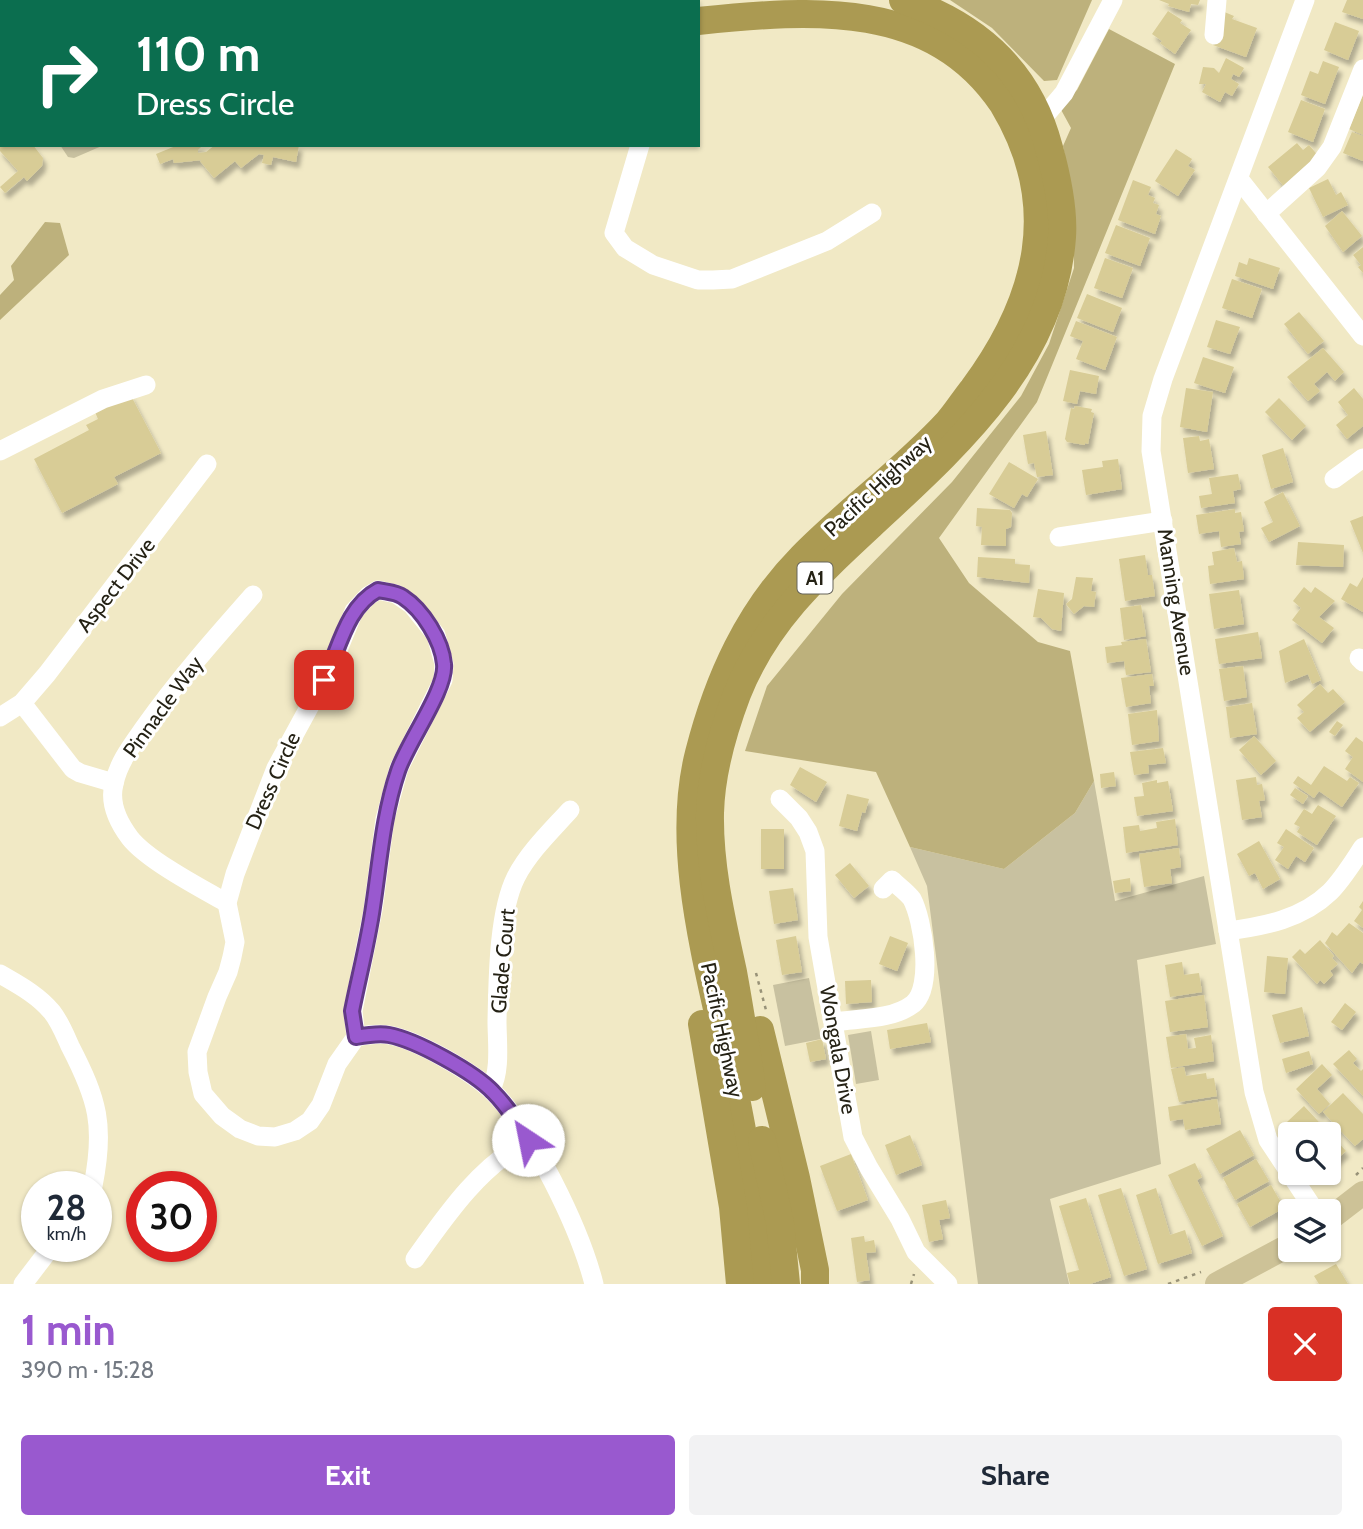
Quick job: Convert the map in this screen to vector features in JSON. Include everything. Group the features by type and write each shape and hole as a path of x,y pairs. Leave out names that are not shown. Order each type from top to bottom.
{"highway":[{"name":"Pacific Highway","path":"786,1284 780,1223 756,1111 717,896 710,813 717,763 729,719 753,656 784,612 827,565 933,467 973,425 1013,374 1034,340 1052,291 1062,236 1058,181 1042,120 1019,80 983,42 936,11 903,0"},
{"name":"Pacific Highway","path":"700,21 787,12 841,11 879,14 920,27 957,50 990,82 1013,120 1030,166 1038,210 1034,268 1019,314 993,362 949,421 801,558 761,607 730,659 697,758 691,809 690,851 709,967 741,1122 767,1284"},
{"path":"709,967 699,1007 733,1207 740,1284"},
{"path":"737,996 756,1014 796,1178 815,1270 815,1284"}],"main road":[{"path":"1341,1205 1357,1186"},
{"path":"1217,1284 1278,1251"}],"street":[{"path":"1042,120 1064,93 1113,0"},
{"path":"1214,36 1217,0"},
{"name":"Manning Avenue","path":"1305,0 1167,368 1152,416 1151,451 1254,1092 1263,1124 1278,1157 1307,1199"},
{"path":"1266,214 1317,168 1332,147 1363,69"},
{"path":"639,147 614,233 625,248 653,265 698,280 732,279 827,241 873,213"},
{"path":"1239,179 1363,336"},
{"path":"0,451 103,398 146,386"},
{"path":"1334,479 1363,458"},
{"name":"Aspect Drive","path":"0,717 22,703 55,663 207,464"},
{"path":"1059,537 1163,521"},
{"name":"Dress Circle","path":"378,590 403,597 436,635 444,664 443,680 399,768 384,819 373,910 352,1011 356,1037 337,1064 321,1105 310,1121 296,1131 275,1137 258,1136 240,1129 222,1116 203,1094 198,1072 197,1052 217,996 229,972 235,942 227,903 255,818 276,768 331,667 354,611 378,590"},
{"name":"Pinnacle Way","path":"227,903 173,871 132,840 120,822 112,802 114,783 125,756 193,664 253,596"},
{"path":"22,703 73,769 114,783"},
{"name":"Wongala Drive","path":"780,799 799,818 815,851 818,937 853,1137 916,1252 948,1284"},
{"name":"Glade Court","path":"491,1089 496,1073 501,939 510,893 531,855 570,810"},
{"path":"1228,931 1260,927 1314,905 1331,891 1363,847"},
{"path":"834,1022 896,1014 915,1002 923,989 921,926 911,898 892,880 883,889"},
{"path":"0,974 33,993 53,1013 81,1067 99,1118 99,1154 96,1171"},
{"path":"356,1037 388,1034 420,1045 491,1089 528,1140 565,1208 592,1276"},
{"path":"415,1259 449,1212 476,1181 497,1161 528,1140"},
{"path":"23,1284 40,1262"}],"path":[{"path":"754,968 769,1020"},
{"path":"1357,1186 1363,1168"}],"shaded area":[{"path":"950,0 1092,0 1057,80 1044,81 992,28"},
{"path":"1109,29 1175,64 1037,402 939,538 969,583 1038,642 1070,651 1094,781 1075,813 1004,869 910,847 876,772 745,751 767,686 842,594 952,482 1021,396 1049,344 1074,268 1073,199 1063,146 1071,128 1059,106 1077,90"},
{"path":"61,147 99,147 74,158 68,157"},
{"path":"45,222 60,223 69,255 0,320 0,295 14,280 11,266"},
{"path":"1094,781 1115,901 1204,876 1216,944 1137,960 1161,1164 1050,1199 1069,1284 978,1284 927,886 910,847 1004,869 1075,813"},
{"path":"809,978 821,1039 785,1046 773,985"},
{"path":"871,1031 879,1080 856,1084 848,1035"}],"building":[{"path":"1159,0 1200,0 1198,5 1191,4 1189,12 1168,6 1169,4"},
{"path":"1347,0 1363,0 1363,19 1342,12"},
{"path":"1168,11 1191,30 1175,54 1152,34"},
{"path":"1222,11 1234,16 1232,19 1257,28 1246,57 1213,45 1221,25"},
{"path":"1335,22 1359,31 1348,60 1324,50"},
{"path":"1226,58 1244,68 1239,77 1233,74 1231,79 1239,84 1232,96 1225,92 1220,102 1202,92 1206,84 1199,84 1203,67 1214,68 1219,73"},
{"path":"1323,61 1339,67 1325,104 1301,95 1310,71 1318,74"},
{"path":"1363,95 1363,135 1349,129"},
{"path":"1301,100 1325,109 1313,142 1288,132"},
{"path":"1352,132 1363,136 1363,161 1343,153"},
{"path":"1297,143 1303,150 1309,145 1320,158 1286,189 1268,167"},
{"path":"0,147 35,147 43,158 42,166 27,181 24,177 5,193 0,187 18,171 0,151"},
{"path":"173,147 201,147 198,153 206,152 212,147 299,147 296,162 273,157 271,165 262,163 264,155 259,154 241,168 235,161 214,178 200,161 202,160 174,163 173,159 160,164 156,154"},
{"path":"1176,149 1192,159 1188,166 1195,170 1178,196 1155,181"},
{"path":"1328,179 1336,195 1341,192 1348,205 1323,217 1309,188"},
{"path":"1133,180 1151,187 1148,195 1155,198 1153,203 1159,205 1156,214 1161,216 1155,234 1118,220"},
{"path":"1342,211 1362,236 1343,252 1325,226"},
{"path":"1116,225 1150,238 1140,266 1105,253"},
{"path":"1363,247 1363,273 1358,267 1361,265 1353,255"},
{"path":"1105,258 1133,268 1122,298 1094,288"},
{"path":"1249,258 1280,268 1273,289 1235,276 1239,262 1247,265"},
{"path":"1232,279 1262,289 1252,318 1222,308"},
{"path":"1087,294 1122,308 1113,332 1077,318"},
{"path":"1299,312 1324,341 1308,354 1284,324"},
{"path":"1216,320 1240,327 1230,354 1207,347"},
{"path":"1076,321 1117,337 1105,370 1076,359 1083,341 1070,336"},
{"path":"1323,348 1344,372 1335,381 1327,372 1314,384 1320,391 1308,401 1287,377"},
{"path":"1203,357 1234,367 1225,393 1194,383"},
{"path":"1070,370 1099,376 1096,394 1080,391 1077,404 1063,401"},
{"path":"1186,388 1213,392 1207,432 1180,427"},
{"path":"1354,388 1363,399 1363,426 1347,439 1336,425 1348,415 1338,402"},
{"path":"130,394 161,453 114,477 118,484 62,513 34,459 89,430 86,425 98,419 95,412"},
{"path":"1279,398 1306,426 1292,440 1265,412"},
{"path":"1075,406 1092,409 1091,412 1094,413 1088,444 1085,445 1067,442 1065,439 1071,408 1074,409"},
{"path":"1046,431 1053,475 1037,477 1034,463 1028,464 1023,435"},
{"path":"1199,436 1200,441 1209,439 1214,469 1188,473 1183,438"},
{"path":"1283,448 1293,482 1271,489 1262,455"},
{"path":"1118,459 1122,489 1086,495 1082,470 1103,467 1102,461"},
{"path":"1009,462 1038,479 1027,497 1022,494 1014,508 989,494"},
{"path":"1238,474 1241,489 1233,491 1235,503 1201,508 1199,496 1212,494 1209,478"},
{"path":"1283,492 1300,526 1269,542 1261,528 1273,522 1264,502"},
{"path":"977,508 1010,510 1011,527 1006,529 1006,546 981,545 982,527 976,526"},
{"path":"1235,509 1235,513 1241,512 1244,531 1239,532 1241,544 1221,547 1219,531 1199,534 1196,515"},
{"path":"1363,516 1363,553 1350,521"},
{"path":"1298,542 1344,545 1343,567 1296,565"},
{"path":"1234,548 1237,562 1242,561 1244,579 1210,584 1208,566 1214,565 1212,552"},
{"path":"1145,555 1155,596 1125,601 1119,559"},
{"path":"978,557 1015,559 1015,564 1030,565 1029,583 977,577"},
{"path":"1076,577 1093,578 1091,591 1096,592 1094,607 1084,606 1074,614 1066,604 1072,599"},
{"path":"1363,577 1363,612 1341,599 1350,583 1357,587"},
{"path":"1304,587 1311,593 1315,587 1335,601 1319,617 1334,628 1322,643 1292,620 1301,608 1293,601"},
{"path":"1038,589 1064,593 1061,631 1052,629 1041,618 1033,617"},
{"path":"1239,590 1244,624 1214,629 1209,594"},
{"path":"1141,605 1146,636 1124,640 1120,608"},
{"path":"1258,632 1262,658 1219,664 1215,639"},
{"path":"1146,639 1151,672 1126,675 1124,661 1107,663 1105,647"},
{"path":"1304,639 1321,680 1312,684 1308,674 1285,683 1279,651"},
{"path":"1243,666 1247,697 1224,701 1219,669"},
{"path":"1152,674 1154,686 1149,686 1151,703 1126,707 1121,678"},
{"path":"1320,684 1328,693 1333,689 1345,702 1310,732 1297,718 1304,712 1297,705"},
{"path":"1252,703 1257,734 1230,738 1226,707"},
{"path":"1157,710 1159,741 1132,745 1128,714"},
{"path":"1337,721 1343,725 1335,736 1329,732"},
{"path":"1254,736 1276,761 1261,775 1239,750"},
{"path":"1356,737 1363,742 1363,782 1345,769 1353,757 1345,751"},
{"path":"1163,748 1166,763 1148,765 1149,773 1134,775 1130,752"},
{"path":"1324,766 1347,781 1350,777 1359,783 1342,807 1319,791 1314,798 1293,783 1298,776 1311,785"},
{"path":"800,767 827,782 816,802 790,785"},
{"path":"1114,772 1116,786 1101,788 1100,774"},
{"path":"1256,777 1257,785 1262,784 1265,800 1259,801 1262,817 1242,820 1236,780"},
{"path":"1157,780 1157,783 1168,781 1173,811 1137,816 1134,797 1144,796 1142,783"},
{"path":"1295,788 1308,796 1303,804 1290,795"},
{"path":"847,794 869,799 857,831 839,826"},
{"path":"1318,805 1336,816 1317,845 1297,832 1300,827 1294,824 1304,809 1312,814"},
{"path":"1175,819 1178,845 1126,853 1123,827 1139,825 1140,831 1157,828 1156,822"},
{"path":"761,829 784,829 784,869 761,869"},
{"path":"1286,829 1314,848 1305,862 1296,856 1288,869 1275,860 1284,847 1277,843"},
{"path":"1259,841 1280,879 1263,889 1255,873 1249,876 1237,854"},
{"path":"1179,848 1181,867 1170,869 1172,883 1144,887 1139,854"},
{"path":"850,863 869,886 854,898 835,875"},
{"path":"1130,878 1131,891 1115,893 1113,881"},
{"path":"793,888 798,920 774,924 769,891"},
{"path":"1363,901 1363,928 1354,921 1362,910 1359,907"},
{"path":"1349,923 1363,933 1363,964 1360,962 1352,973 1325,943 1332,932 1337,936"},
{"path":"796,936 802,972 782,975 776,940"},
{"path":"890,936 908,943 897,971 879,964"},
{"path":"1320,940 1338,964 1330,971 1333,975 1324,984 1320,980 1317,984 1292,957 1300,949 1305,954"},
{"path":"1267,956 1288,958 1285,994 1264,992"},
{"path":"1182,962 1184,975 1199,973 1202,992 1170,997 1165,965"},
{"path":"871,980 872,1002 846,1004 845,981"},
{"path":"1204,995 1208,1027 1170,1032 1165,1001"},
{"path":"1345,1003 1356,1012 1342,1030 1331,1022"},
{"path":"1302,1007 1309,1036 1280,1043 1272,1015"},
{"path":"927,1023 931,1042 890,1049 887,1030"},
{"path":"1186,1034 1188,1049 1196,1048 1194,1038 1211,1035 1214,1061 1171,1068 1166,1037"},
{"path":"822,1039 826,1059 810,1062 806,1043"},
{"path":"1349,1050 1357,1059 1353,1063 1361,1071 1363,1069 1363,1096 1333,1064"},
{"path":"1309,1051 1313,1064 1286,1073 1282,1059"},
{"path":"1322,1064 1332,1075 1317,1089 1330,1104 1319,1114 1296,1089"},
{"path":"1184,1067 1186,1076 1206,1073 1207,1079 1214,1078 1217,1096 1179,1102 1171,1069"},
{"path":"1343,1093 1363,1114 1363,1139 1355,1146 1341,1131 1341,1122 1332,1122 1323,1112"},
{"path":"1217,1099 1221,1124 1185,1130 1183,1119 1170,1121 1168,1107"},
{"path":"1304,1106 1319,1122 1287,1122"},
{"path":"1240,1130 1254,1155 1220,1174 1206,1149"},
{"path":"910,1135 922,1165 896,1175 885,1145"},
{"path":"851,1154 868,1200 837,1211 820,1166"},
{"path":"1256,1159 1269,1181 1235,1200 1223,1178"},
{"path":"1195,1163 1202,1177 1197,1180 1223,1236 1202,1246 1168,1175"},
{"path":"1271,1185 1279,1199 1278,1211 1250,1227 1237,1204"},
{"path":"1121,1188 1147,1269 1124,1276 1098,1195"},
{"path":"1156,1188 1170,1235 1185,1230 1192,1253 1158,1264 1136,1195"},
{"path":"1086,1198 1111,1277 1090,1284 1070,1284 1067,1273 1079,1270 1059,1206"},
{"path":"946,1200 950,1218 939,1220 943,1239 929,1242 922,1205"},
{"path":"864,1236 865,1242 874,1240 876,1252 866,1253 870,1280 857,1282 851,1238"},
{"path":"1336,1264 1348,1284 1319,1284 1314,1276"}],"route":[{"path":"324,680 354,611 378,590 403,597 436,635 444,664 443,680 399,768 384,819 373,910 352,1011 355,1034 356,1037 388,1034 420,1045 457,1067 491,1089 520,1125 528,1140"}]}
